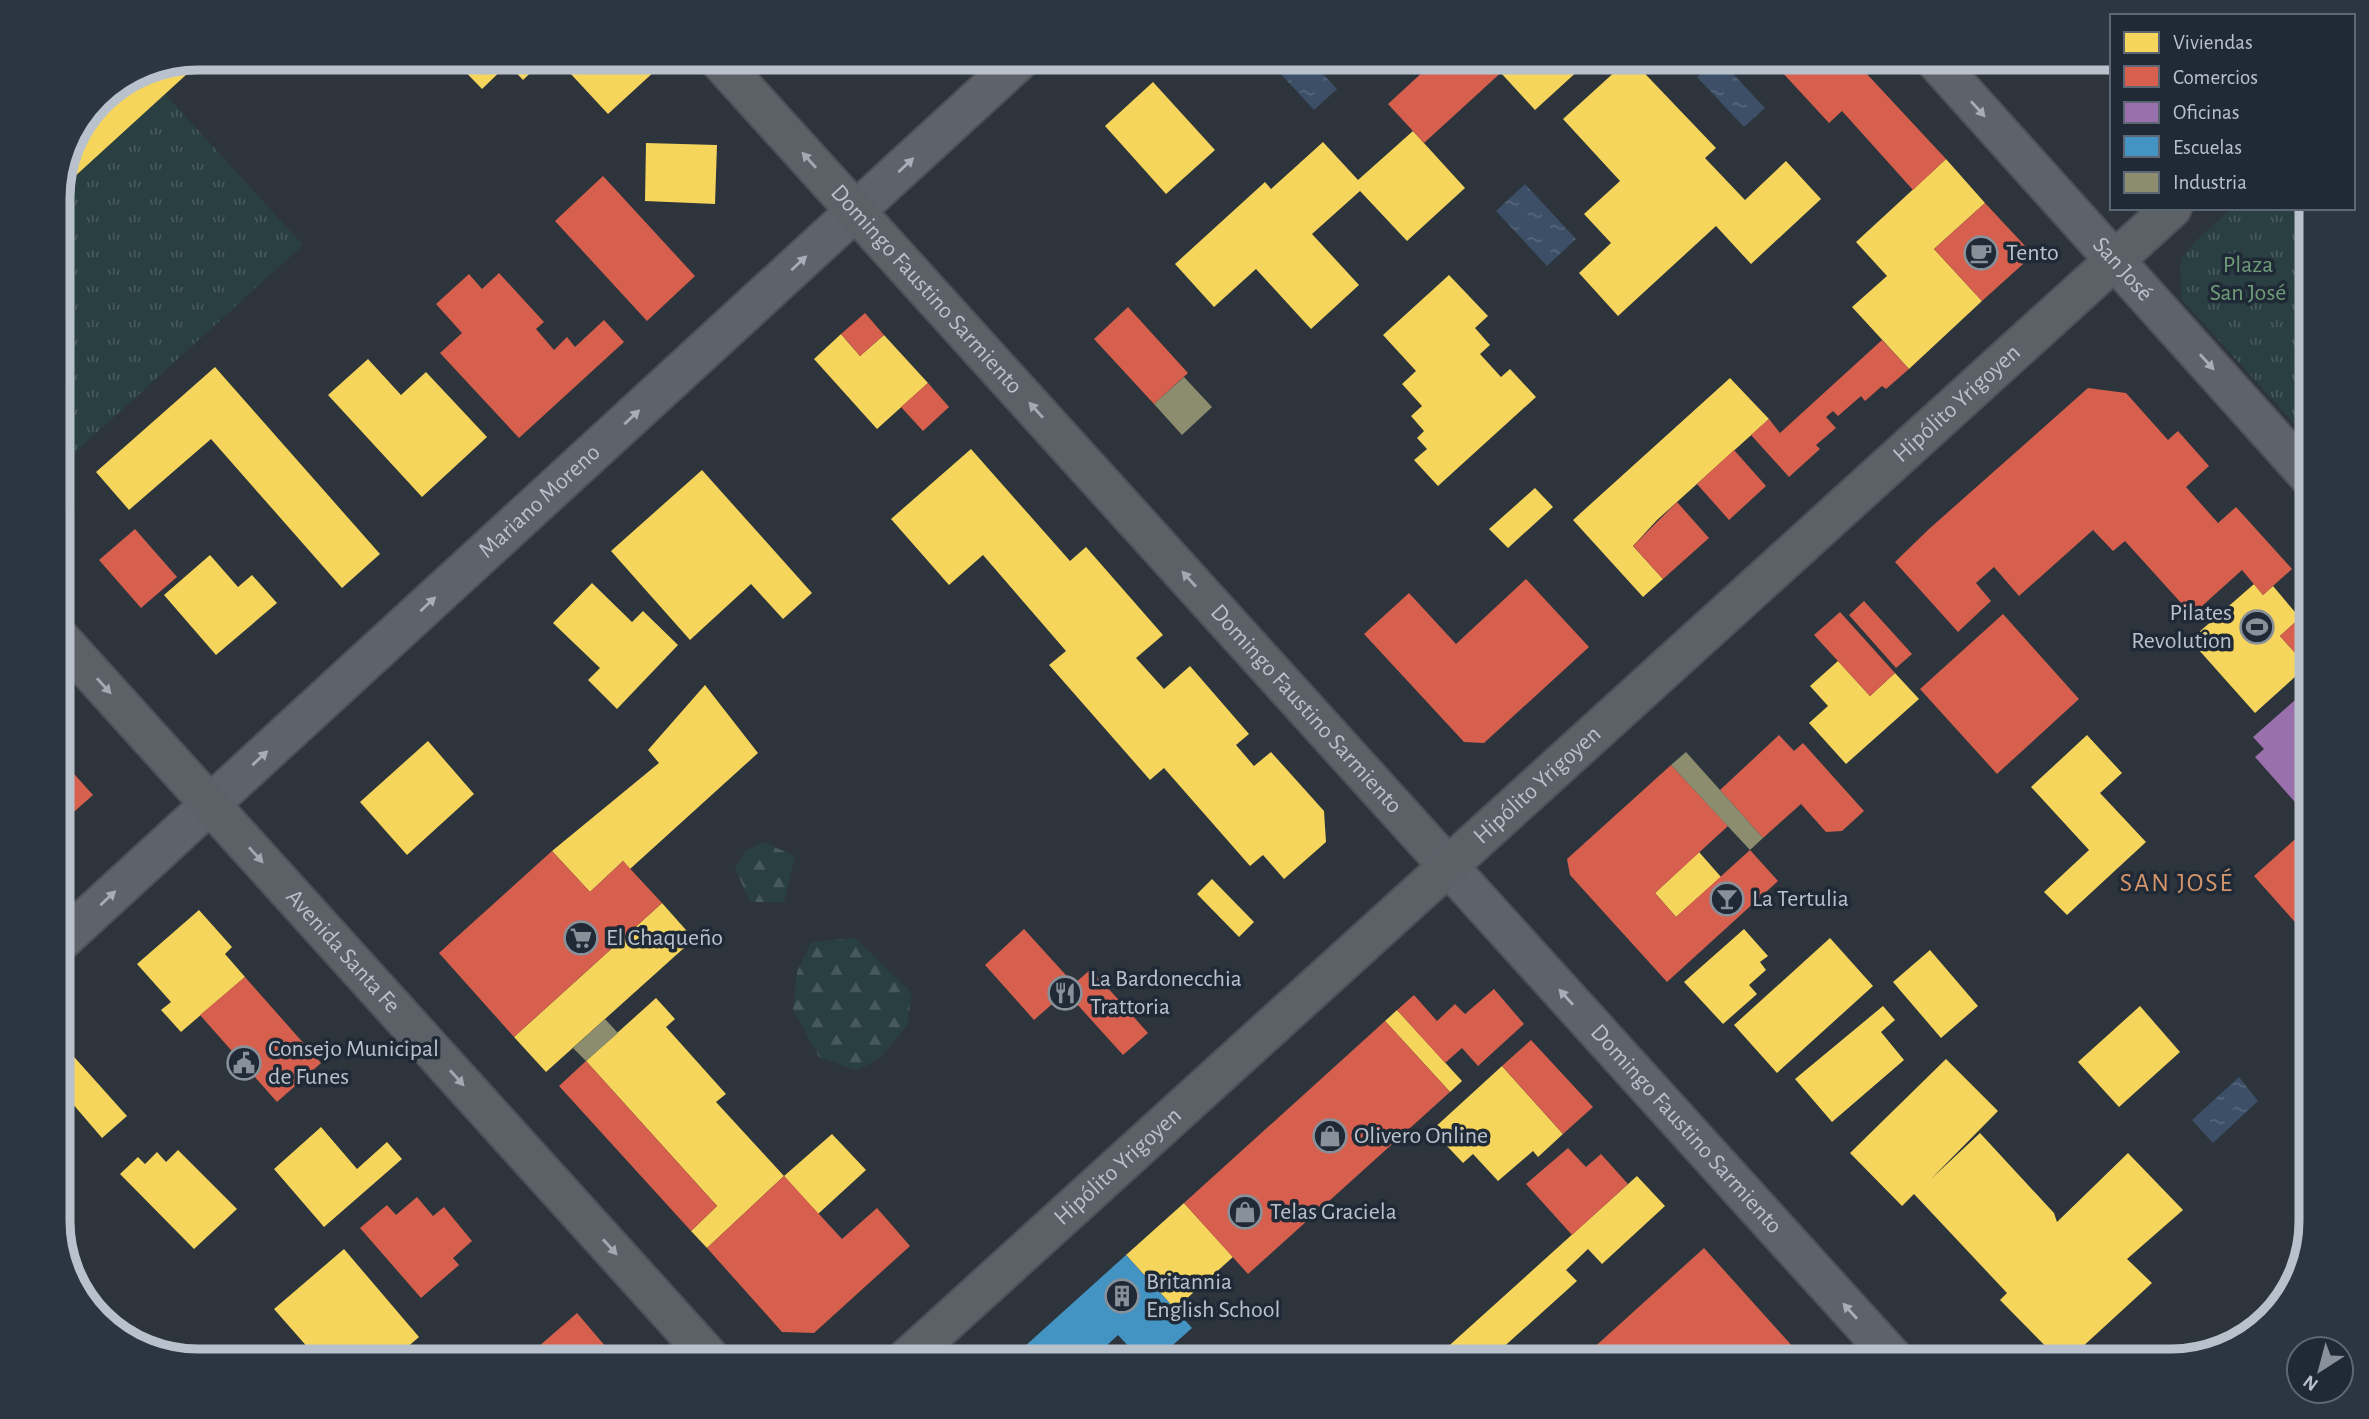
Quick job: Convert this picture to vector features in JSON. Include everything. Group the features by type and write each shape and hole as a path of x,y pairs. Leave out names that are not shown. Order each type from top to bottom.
{"main road":[{"name":"Domingo Faustino Sarmiento","path":"728,70 1448,866"},
{"name":"Hipólito Yrigoyen","path":"917,1349 2170,210"},
{"name":"Avenida Santa Fe","path":"70,649 702,1349"}],"street":[{"name":"Mariano Moreno","path":"70,933 1009,70"},
{"name":"San José","path":"1944,70 2299,466"},
{"name":"Domingo Faustino Sarmiento","path":"1448,866 1885,1349"}],"green space":[{"path":"165,94 303,245 70,457 70,190 71,180"},
{"name":"Plaza San José","path":"2230,210 2299,210 2299,429 2182,300 2182,258"},
{"path":"763,842 795,856 784,902 750,902 735,868 747,850"},
{"path":"855,938 912,993 907,1025 882,1056 857,1071 819,1057 793,1009 797,972 811,942"}],"water":[{"path":"1277,70 1319,70 1337,89 1314,110"},
{"path":"1705,70 1729,70 1765,108 1744,127 1697,77"},
{"path":"1525,184 1576,239 1547,266 1496,211"},
{"path":"2239,1077 2258,1101 2213,1143 2192,1120"}],"building: Viviendas":[{"path":"464,70 502,70 482,89"},
{"path":"514,70 533,70 523,80"},
{"path":"567,70 656,70 608,114"},
{"path":"1504,70 1579,70 1535,110 1501,73"},
{"path":"1617,70 1641,70 1716,148 1705,158 1745,200 1786,161 1821,199 1751,264 1716,226 1618,316 1579,273 1611,243 1584,214 1620,181 1563,119"},
{"path":"184,71 187,74 71,180 83,141 96,120 114,102 149,80 173,72"},
{"path":"1153,82 1215,150 1166,194 1105,126"},
{"path":"1413,131 1465,188 1407,241 1360,191 1312,234 1359,285 1311,329 1256,269 1214,307 1175,264 1265,182 1271,189 1323,142 1358,180"},
{"path":"646,143 717,145 715,204 645,201"},
{"path":"1946,159 1985,203 1934,249 1982,301 1909,369 1852,307 1887,276 1856,242"},
{"path":"1449,275 1488,316 1475,328 1490,345 1480,354 1501,377 1510,369 1536,397 1438,486 1414,460 1427,449 1417,438 1424,431 1411,416 1422,406 1402,384 1416,371 1383,335"},
{"path":"841,334 860,356 884,335 928,383 877,429 814,359"},
{"path":"368,359 401,395 426,372 487,437 422,497 328,395"},
{"path":"215,367 380,554 342,588 211,439 129,510 96,472"},
{"path":"1730,378 1769,419 1657,520 1633,546 1663,579 1643,597 1573,520"},
{"path":"971,449 1070,561 1086,547 1163,635 1136,658 1164,689 1190,666 1249,734 1236,745 1254,766 1271,752 1324,811 1326,842 1284,879 1263,855 1250,866 1164,768 1150,780 1049,665 1066,651 983,555 949,585 891,519"},
{"path":"702,470 812,593 783,619 751,584 690,640 611,551"},
{"path":"1535,488 1553,507 1508,548 1489,529"},
{"path":"210,555 238,587 252,575 277,603 216,655 164,595"},
{"path":"592,583 632,622 643,611 678,645 617,709 588,680 600,668 553,623"},
{"path":"2254,584 2263,595 2273,586 2299,617 2280,636 2299,657 2299,673 2255,713 2190,640"},
{"path":"1838,661 1870,696 1895,673 1919,699 1846,764 1809,723 1828,706 1810,686"},
{"path":"705,685 758,753 630,869 623,861 590,892 552,851 659,763 648,750"},
{"path":"2087,735 2122,773 2100,793 2146,842 2067,915 2044,892 2089,850 2031,787"},
{"path":"428,741 474,794 407,855 360,802"},
{"path":"1699,852 1721,877 1676,917 1655,893"},
{"path":"1212,879 1254,922 1239,937 1197,894"},
{"path":"662,903 694,939 546,1072 514,1037"},
{"path":"199,910 232,947 225,954 245,977 181,1032 161,1010 171,1002 137,964"},
{"path":"1744,929 1768,956 1760,962 1766,970 1749,985 1757,994 1723,1024 1684,982"},
{"path":"1830,938 1873,986 1777,1073 1734,1025"},
{"path":"1930,950 1978,1006 1941,1038 1893,982"},
{"path":"656,998 675,1019 666,1027 726,1094 716,1102 784,1176 707,1248 691,1231 717,1206 586,1061"},
{"path":"1883,1006 1895,1020 1881,1032 1904,1060 1832,1122 1795,1079"},
{"path":"2140,1006 2180,1052 2119,1107 2078,1062"},
{"path":"1397,1010 1462,1081 1450,1092 1385,1021"},
{"path":"70,1052 127,1116 102,1138 72,1103 70,1105"},
{"path":"1946,1059 1998,1111 1931,1179 1980,1133 2054,1213 2057,1222 2128,1153 2183,1210 2127,1259 2152,1283 2080,1349 2048,1349 2000,1300 2007,1293 1914,1194 1902,1206 1850,1153"},
{"path":"1502,1066 1563,1134 1538,1157 1533,1151 1498,1181 1473,1154 1463,1163 1432,1130"},
{"path":"321,1127 357,1169 387,1142 402,1159 324,1227 274,1169"},
{"path":"832,1134 866,1170 818,1214 784,1176"},
{"path":"178,1150 237,1209 194,1249 120,1174 138,1157 145,1164 157,1152 166,1162"},
{"path":"1637,1176 1665,1206 1602,1264 1588,1249 1566,1270 1577,1281 1501,1349 1445,1349"},
{"path":"1184,1203 1233,1257 1175,1309 1126,1255"},
{"path":"344,1249 419,1337 405,1349 309,1349 274,1309"}],"building: Comercios":[{"path":"1425,70 1504,70 1424,143 1388,104"},
{"path":"1780,70 1863,70 1946,159 1913,190 1842,111 1829,123"},
{"path":"603,176 695,276 647,321 555,221"},
{"name":"Tento","path":"1985,203 2026,247 2023,264 1982,301 1934,249"},
{"path":"499,273 544,322 536,329 554,350 567,337 575,347 604,320 624,342 519,438 440,353 462,333 436,304 469,274 482,289"},
{"path":"1128,307 1188,373 1154,404 1094,339"},
{"path":"865,313 884,335 860,356 841,334"},
{"path":"1882,340 1909,369 1886,389 1882,386 1865,401 1861,396 1838,416 1833,411 1826,417 1836,428 1816,445 1820,449 1789,477 1751,435 1769,419 1780,433"},
{"path":"928,383 949,407 923,431 901,407"},
{"path":"2088,388 2126,393 2168,440 2178,431 2209,466 2186,487 2218,523 2236,507 2292,569 2263,595 2242,570 2192,615 2125,541 2113,551 2093,530 2019,596 1994,567 1976,583 1991,601 1958,632 1895,562"},
{"path":"1734,450 1766,486 1729,520 1697,484"},
{"path":"1677,502 1709,538 1663,579 1633,546"},
{"path":"135,529 177,577 141,608 99,560"},
{"path":"1526,579 1589,647 1484,743 1464,742 1364,634 1409,593 1456,644"},
{"path":"1864,601 1912,654 1896,668 1849,615"},
{"path":"1840,612 1895,673 1870,696 1814,635"},
{"path":"2003,614 2079,699 1997,774 1920,689"},
{"path":"2299,619 2299,657 2280,636"},
{"path":"1779,735 1794,751 1803,743 1864,811 1842,831 1826,832 1801,804 1763,838 1720,790"},
{"path":"1671,765 1728,826 1655,893 1676,917 1750,850 1778,881 1667,982 1570,875 1567,859"},
{"path":"70,769 93,795 70,815"},
{"path":"2299,836 2299,927 2254,876"},
{"path":"552,851 590,892 623,861 662,903 514,1037 439,953"},
{"path":"1024,929 1074,984 1091,969 1148,1033 1123,1055 1066,992 1034,1020 985,965"},
{"path":"245,977 321,1063 277,1102 200,1015"},
{"path":"1494,989 1524,1024 1478,1066 1462,1048 1445,1063 1397,1010 1414,995 1437,1021 1455,1004 1465,1014"},
{"path":"1385,1021 1450,1092 1248,1274 1184,1203"},
{"path":"1531,1040 1593,1107 1563,1134 1502,1066"},
{"path":"586,1061 717,1206 691,1231 559,1086"},
{"path":"1568,1148 1586,1167 1601,1154 1628,1184 1572,1235 1526,1184"},
{"path":"784,1176 842,1239 877,1208 910,1246 814,1333 782,1332 707,1248"},
{"path":"417,1197 433,1216 444,1207 472,1241 453,1258 459,1265 421,1298 360,1228 387,1205 396,1215"},
{"path":"1704,1248 1794,1348 1793,1349 1592,1349"},
{"path":"577,1313 608,1349 536,1349"}],"building: Oficinas":[{"path":"2299,697 2299,806 2255,757 2264,749 2253,737"}],"building: Escuelas":[{"name":"Britannia English School","path":"1126,1255 1192,1328 1168,1349 1131,1349 1118,1335 1103,1349 1022,1349"}],"building: Industria":[{"path":"1184,377 1212,407 1182,435 1154,404"},
{"path":"1686,752 1763,838 1750,850 1671,765"},
{"path":"605,1019 618,1033 586,1061 573,1048"}],"place":[{"name":"Tento","path":"1981,253"},
{"name":"Pilates Revolution","path":"2257,627"},
{"name":"La Tertulia","path":"1727,899"},
{"name":"El Chaqueño","path":"581,938"},
{"name":"La Bardonecchia Trattoria","path":"1065,993"},
{"name":"Consejo Municipal de Funes","path":"244,1063"},
{"name":"Olivero Online","path":"1330,1136"},
{"name":"Telas Graciela","path":"1245,1212"},
{"name":"Britannia English School","path":"1122,1296"}],"district":[{"name":"SAN JOSÉ","path":"2177,883"}]}
